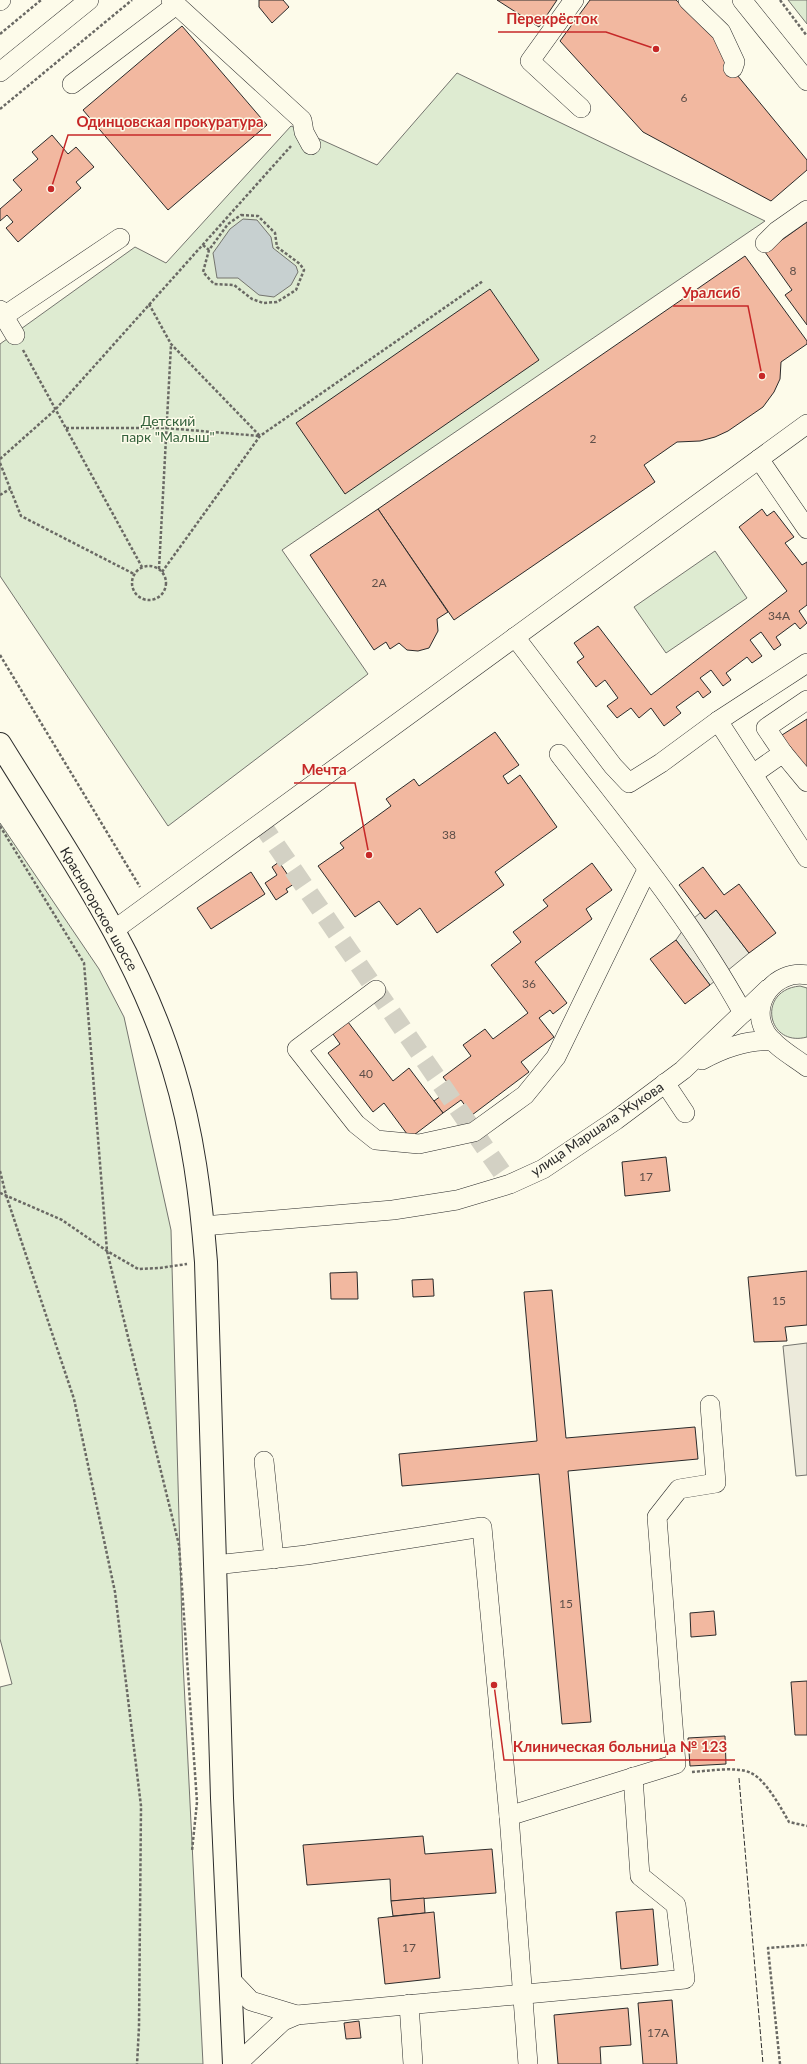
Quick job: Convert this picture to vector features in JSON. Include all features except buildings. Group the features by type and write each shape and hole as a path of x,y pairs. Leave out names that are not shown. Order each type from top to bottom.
{"main road":[{"name":"Красногорское шоссе","path":"0,744 114,930 139,980 160,1029 174,1070 184,1105 191,1142 203,1226 206,1262 222,1798 234,2064"}],"street":[{"path":"0,72 89,0"},
{"path":"574,0 530,61 581,108"},
{"path":"688,0 721,32 735,62 733,68"},
{"path":"742,0 807,81"},
{"path":"72,84 173,2 302,120 308,139"},
{"path":"765,243 777,231 807,210"},
{"path":"15,335 2,313 120,238"},
{"path":"114,930 807,424"},
{"path":"759,459 807,529"},
{"path":"515,637 613,766 629,783 661,763 718,720 807,663"},
{"path":"807,700 766,728 783,753 807,782"},
{"path":"718,720 807,858"},
{"path":"752,774 783,753"},
{"path":"559,754 647,870 717,968 743,1012"},
{"path":"376,990 297,1049 356,1124 376,1140 419,1144 474,1132 525,1095 556,1057 647,870"},
{"path":"784,977 807,964"},
{"path":"784,977 795,974 807,975"},
{"name":"улица Маршала Жукова","path":"203,1226 393,1210 457,1200 494,1189 543,1169 616,1120 683,1070 743,1012 768,989 784,977"},
{"path":"768,989 760,1006 760,1016 766,1033 807,1067"},
{"path":"683,1070 716,1052 734,1045 749,1042 775,1042 786,1049 807,1050"},
{"path":"665,1083 685,1113"},
{"path":"509,1816 676,1764 657,1517 679,1489 716,1483 710,1405"},
{"path":"264,1461 274,1559"},
{"path":"215,1565 274,1559 482,1527 509,1816 528,2064"},
{"path":"230,1978 251,2001 297,2015 409,2004 522,1996 685,1979 676,1905 640,1876 633,1777"},
{"path":"409,2004 413,2064"},
{"path":"237,2064 278,2026 297,2015"}],"path":[{"path":"0,34 41,0"},
{"path":"0,109 132,0"},
{"path":"780,0 807,36"},
{"path":"0,459 55,410 203,245 308,139"},
{"path":"241,215 258,216 274,233 278,247 300,264 304,270 296,290 277,302 263,303 252,299 234,285 214,284 203,272 209,250 228,224 241,215"},
{"path":"203,245 209,250"},
{"path":"162,572 260,436 483,281"},
{"path":"150,304 171,344 260,436"},
{"path":"15,335 142,567"},
{"path":"159,569 165,428 171,344"},
{"path":"66,428 165,428 260,436"},
{"path":"0,463 21,516 134,574"},
{"path":"0,495 10,489"},
{"path":"153,566 162,572 166,588 161,596 147,599 134,593 132,583 134,574 142,567 153,566"},
{"path":"0,655 140,887"},
{"path":"0,826 84,963 107,1251 179,1544 197,1802 192,1851"},
{"path":"0,1171 6,1195 74,1399 115,1592 142,1806 139,2027 137,2064"},
{"path":"0,1193 62,1220 107,1251 138,1269 160,1268 206,1262"},
{"path":"676,1764 689,1773 733,1770 751,1773 771,1792 789,1822 807,1826"},
{"path":"780,2064 768,1948 807,1945"}],"green space":[{"path":"788,0 807,0 807,24"},
{"name":"Детский парк \"Малыш\"","path":"457,73 765,221 282,550 368,674 168,826 0,576 0,344 135,247 166,263 291,126 377,165"},
{"path":"715,551 747,598 666,653 634,607"},
{"path":"0,823 99,969 124,1017 171,1230 183,1662 203,2064 0,2064 0,1687 12,1684 0,1639"},
{"path":"800,986 807,988 807,1037 793,1038 783,1034 776,1027 772,1017 772,1007 777,997 786,990"}],"shaded area":[{"path":"243,219 257,220 271,237 273,248 296,266 298,272 291,285 274,297 259,295 238,278 217,278 213,253 230,229"},
{"path":"716,910 749,953 710,985 676,940 687,924 700,913 705,919"},
{"path":"807,1343 807,1475 796,1476 783,1346"}],"tunnel":[{"path":"260,822 510,1184"}],"fence":[{"path":"739,1778 763,2064"}],"place":[{"name":"Перекрёсток","path":"656,49"},
{"name":"Одинцовская прокуратура","path":"51,189"},
{"name":"Уралсиб","path":"762,376"},
{"name":"Мечта","path":"369,855"},
{"name":"Клиническая больница № 123","path":"494,1685"}]}
